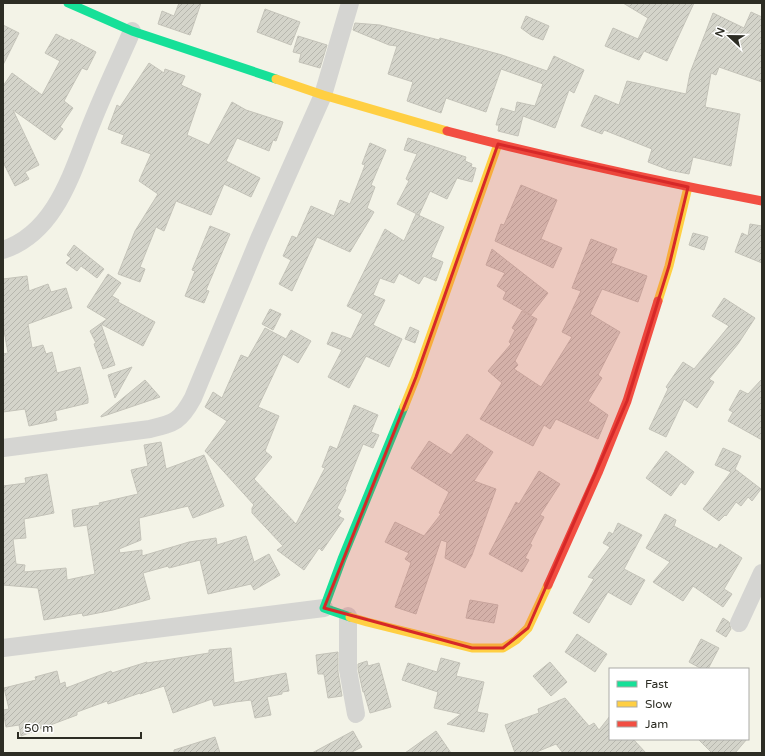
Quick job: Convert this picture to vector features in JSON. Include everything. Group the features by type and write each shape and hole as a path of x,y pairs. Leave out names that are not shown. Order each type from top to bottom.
{"street":[{"path":"68,3 132,31 323,95 416,123 498,144 688,187 762,201"},
{"path":"3,448 150,429 172,423 185,412 193,398 259,239 323,95 350,3"},
{"path":"3,250 14,246 41,225 57,204 64,192 93,119 132,31"},
{"path":"324,608 342,559 416,377 498,144"},
{"path":"3,648 324,608 348,616 472,648 503,648 516,640 528,628 539,605 598,472 627,401 669,266 688,187"},
{"path":"739,623 762,573"},
{"path":"348,616 348,670 356,714"}],"highlighted area":[{"path":"498,144 688,187 669,266 627,401 528,628 503,648 472,648 324,608 416,377"}],"building":[{"path":"179,3 201,3 190,35 158,24 162,11 174,16"},
{"path":"623,3 694,3 667,61 644,51 639,60 605,46 613,28 638,39 648,18"},
{"path":"265,9 300,22 291,45 257,32"},
{"path":"751,12 762,17 762,82 719,67 716,75 711,73 705,107 740,114 731,166 693,157 689,174 669,170 648,162 652,149 604,130 602,134 581,126 595,95 619,105 627,81 686,94 690,73 713,13 744,28"},
{"path":"526,16 549,26 543,40 532,36 521,28"},
{"path":"355,23 380,25 439,40 440,38 502,55 547,71 554,56 584,70 574,93 569,90 555,128 523,116 518,136 498,131 499,125 496,125 501,108 515,112 517,102 535,106 543,84 501,69 486,112 446,98 441,113 407,101 413,82 388,74 397,46 389,45 353,30"},
{"path":"3,25 19,33 3,65"},
{"path":"56,34 70,41 71,39 96,52 87,70 82,68 64,101 73,108 60,127 63,129 55,140 13,110 39,165 25,172 29,179 15,186 3,162 3,86 12,73 42,95 60,61 45,53"},
{"path":"298,36 327,45 320,68 299,62 301,54 293,52"},
{"path":"149,63 164,73 165,69 185,76 181,85 201,94 187,135 209,145 232,102 246,110 283,122 276,141 273,140 269,151 237,138 226,161 260,178 251,197 224,184 211,215 176,201 164,231 156,227 140,267 145,269 140,282 118,274 135,231 158,194 139,181 151,154 121,143 124,135 108,129 117,105 120,107"},
{"path":"408,138 466,157 465,161 472,164 471,167 476,168 472,182 457,178 447,199 430,191 419,215 397,204 409,181 406,179 417,154 404,150"},
{"path":"370,143 386,150 371,185 375,187 367,208 374,212 350,252 317,237 292,291 279,284 291,260 283,256 292,236 297,238 311,206 334,216 340,200 350,204 365,165 362,164"},
{"path":"521,185 557,200 541,239 562,248 553,268 495,241 501,224 504,225"},
{"path":"416,214 444,227 431,257 443,262 436,281 424,276 419,284 399,273 394,283 380,278 373,295 385,300 373,325 402,339 389,367 366,356 349,388 328,377 342,350 327,344 332,332 351,339 363,314 347,306 385,229 404,241"},
{"path":"750,224 762,226 762,263 735,252 742,233 748,236"},
{"path":"210,226 230,234 206,290 209,291 204,303 185,296 195,271 192,270"},
{"path":"693,233 708,237 704,250 689,245"},
{"path":"591,239 617,249 611,263 647,276 638,302 602,289 590,314 620,332 598,375 602,378 588,401 608,415 598,439 556,419 550,429 544,425 533,446 480,419 502,383 488,371 511,344 509,342 515,330 512,328 522,311 537,319 515,361 518,365 514,369 541,387 572,337 562,332 581,291 572,288"},
{"path":"74,245 104,269 97,278 81,266 77,271 66,263 71,258 67,255"},
{"path":"492,249 548,293 531,315 503,299 506,292 497,286 505,273 486,265"},
{"path":"108,274 121,283 112,296 119,300 118,302 155,322 143,346 101,324 115,365 103,369 94,344 96,343 90,331 107,319 87,307"},
{"path":"27,276 29,291 48,284 51,292 66,288 72,308 28,324 32,348 43,345 46,354 52,352 57,373 80,367 88,398 88,403 55,411 57,420 29,426 25,409 3,412 3,354 8,353 3,325 3,279"},
{"path":"724,298 755,318 738,344 709,379 714,382 697,408 684,399 666,437 649,429 668,389 666,387 683,362 694,369 729,326 712,316"},
{"path":"270,309 281,314 273,330 262,324"},
{"path":"410,327 419,331 415,343 405,339"},
{"path":"265,328 286,339 291,330 311,341 298,363 283,354 258,407 279,416 265,451 272,457 254,479 296,524 325,468 322,467 330,446 337,449 354,405 378,415 371,432 379,435 373,448 363,444 345,489 346,490 337,508 341,511 338,516 344,519 322,551 319,548 304,570 277,550 283,546 252,513 252,508 254,505 205,451 227,421 205,407 213,392 222,398 241,355 248,358"},
{"path":"132,367 115,398 108,375"},
{"path":"762,379 762,440 728,421 733,412 729,410 740,390 748,394"},
{"path":"145,380 160,397 101,417 101,416"},
{"path":"467,434 493,452 474,481 496,489 472,555 465,568 445,558 447,542 441,540 416,614 395,607 411,563 405,559 409,553 385,542 395,522 424,536 441,514 439,513 449,492 411,468 429,441 451,455"},
{"path":"161,442 166,469 204,455 224,506 193,518 188,506 139,518 141,540 119,549 120,553 142,550 142,556 189,542 216,538 217,545 246,536 254,562 269,554 280,575 254,590 251,584 208,594 200,560 169,568 168,566 143,573 150,599 113,610 83,616 82,613 44,620 38,588 3,585 3,486 26,483 25,478 47,474 54,513 24,519 26,538 13,539 16,564 25,565 24,572 66,568 67,580 95,574 87,525 74,527 72,510 100,505 99,503 138,494 131,470 148,466 144,445"},
{"path":"723,448 741,456 735,469 761,489 752,501 748,497 741,506 736,502 726,516 725,515 719,521 703,509 731,472 715,465"},
{"path":"666,451 694,472 685,485 681,482 671,496 646,478"},
{"path":"539,471 560,484 540,515 544,517 530,544 532,545 525,558 529,560 522,572 489,554 516,502 519,504"},
{"path":"665,514 676,520 674,526 717,549 720,544 742,558 724,589 732,594 723,607 693,586 683,601 653,582 670,562 646,548"},
{"path":"618,523 642,535 624,569 645,580 631,605 608,592 589,623 573,613 594,579 588,577 610,547 603,543 609,532 613,534"},
{"path":"470,600 498,605 494,623 466,618"},
{"path":"723,618 729,622 731,629 726,637 716,631"},
{"path":"577,634 607,654 595,672 565,652"},
{"path":"701,639 719,648 709,668 700,668 689,662"},
{"path":"231,648 234,683 286,673 289,691 267,697 271,715 255,718 251,700 214,706 212,699 173,713 164,686 108,704 107,701 77,712 77,715 21,736 19,725 6,727 3,710 9,709 4,688 36,680 35,677 57,671 60,684 65,682 66,688 111,671 112,673 147,662 209,653 209,650"},
{"path":"338,652 338,672 342,696 328,698 324,674 318,674 316,655"},
{"path":"441,658 460,663 456,676 484,682 477,712 488,714 484,732 447,724 461,714 434,708 438,692 402,680 408,663 437,672"},
{"path":"367,661 368,666 379,663 391,707 370,713 363,692 358,669 358,664"},
{"path":"550,662 567,682 551,696 533,676"},
{"path":"565,698 589,726 594,723 599,730 609,717 609,740 634,740 646,753 563,753 556,744 534,753 515,753 505,725 539,713 538,709"},
{"path":"353,731 362,747 350,753 312,753"},
{"path":"436,731 451,753 405,753"},
{"path":"215,737 220,753 174,753 174,750"},
{"path":"699,740 746,740 735,753 712,753"}],"traffic: fast":[{"path":"68,3 132,31 276,79"},
{"path":"350,617 324,608 342,559 404,407"}],"traffic: slow":[{"path":"276,79 323,95 447,131"},
{"path":"404,407 416,377 498,144"},
{"path":"658,301 669,266 688,187"},
{"path":"350,617 472,648 503,648 516,640 528,628 548,585"}],"traffic: jam":[{"path":"447,131 604,169 762,201"},
{"path":"548,585 598,473 627,401 658,301"}]}
